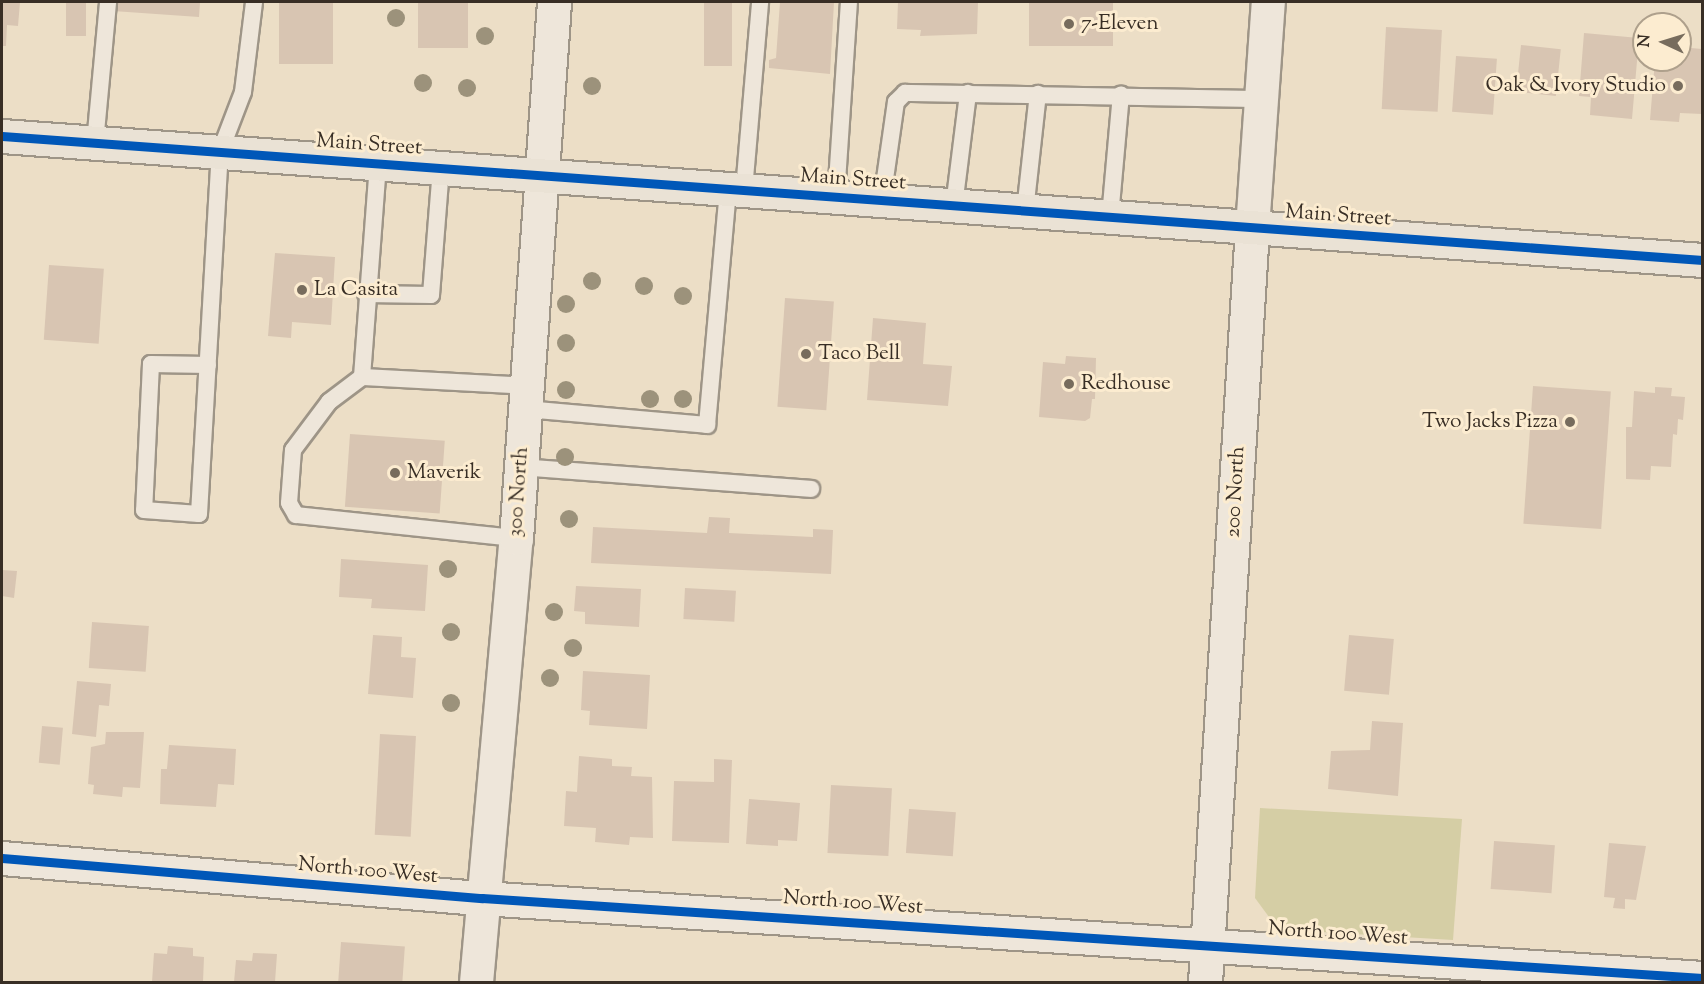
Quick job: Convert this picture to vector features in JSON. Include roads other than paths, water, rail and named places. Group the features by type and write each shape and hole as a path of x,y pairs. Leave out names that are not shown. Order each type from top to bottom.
{"main road":[{"name":"Main Street","path":"2,136 1702,260"}],"street":[{"name":"300 North","path":"476,982 516,538 554,2"},
{"name":"200 North","path":"1205,982 1268,2"},
{"name":"North 100 West","path":"2,858 482,898 1209,943 1702,978"}],"lane":[{"path":"95,143 108,2"},
{"path":"208,365 151,364 144,510 199,514 208,365 220,152 243,92 254,2"},
{"path":"516,538 296,515 290,503 293,450 329,402 362,377 526,398 707,425 760,2"},
{"path":"836,197 849,2"},
{"path":"882,200 896,102 905,93 1121,94 1261,99"},
{"path":"954,206 968,93"},
{"path":"1025,210 1038,94"},
{"path":"1110,217 1121,94"},
{"path":"362,377 366,294 378,164"},
{"path":"366,294 431,295 441,168"},
{"path":"521,467 811,489"}],"place":[{"name":"7-Eleven","path":"1069,24"},
{"name":"Oak & Ivory Studio","path":"1678,86"},
{"name":"La Casita","path":"302,290"},
{"name":"Taco Bell","path":"806,354"},
{"name":"Redhouse","path":"1069,384"},
{"name":"Two Jacks Pizza","path":"1570,422"},
{"name":"Maverik","path":"395,473"}]}
